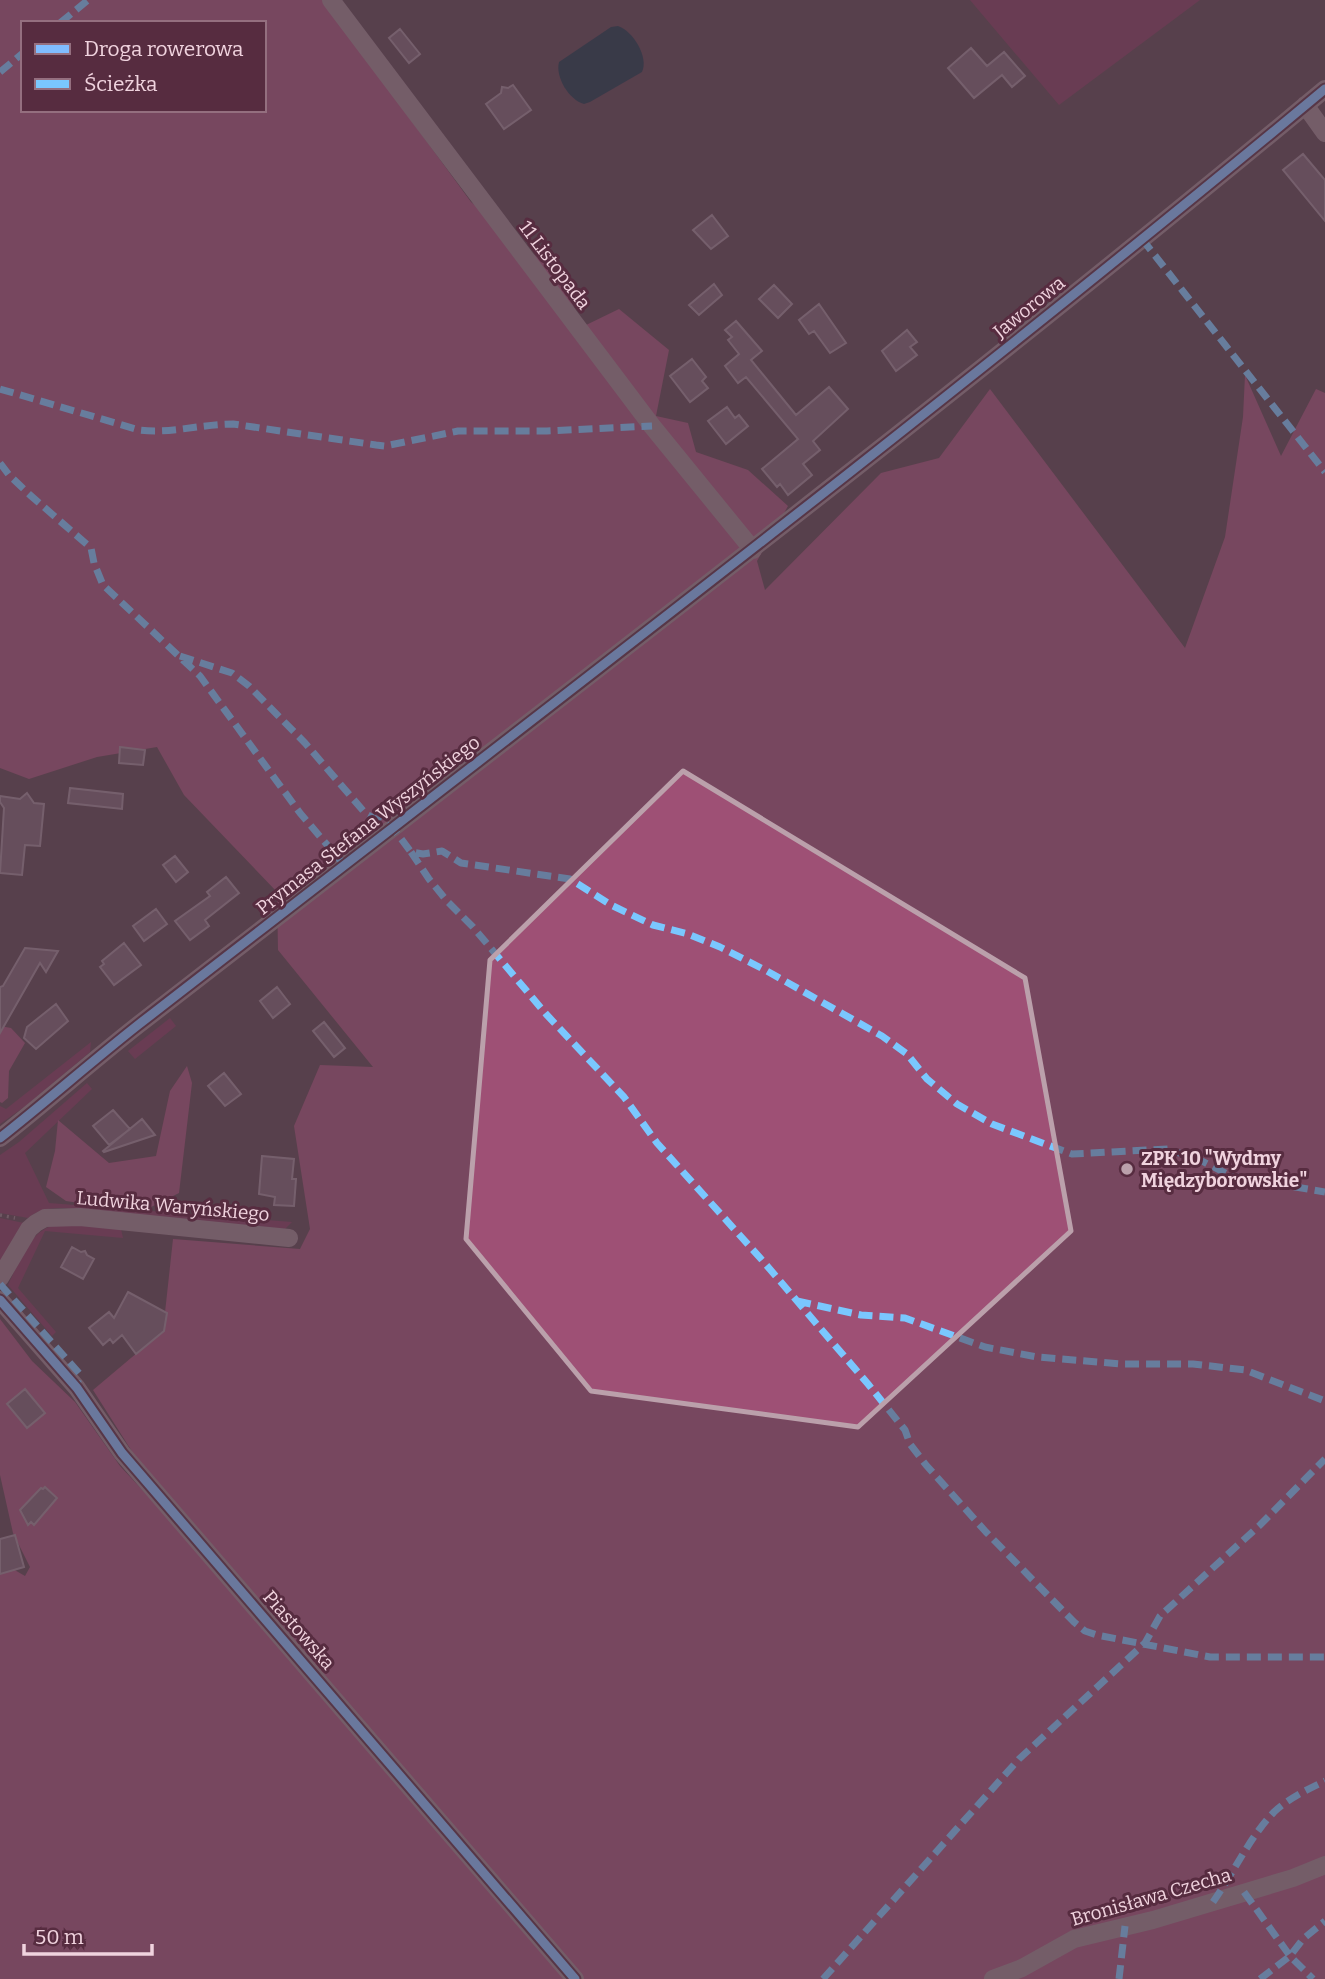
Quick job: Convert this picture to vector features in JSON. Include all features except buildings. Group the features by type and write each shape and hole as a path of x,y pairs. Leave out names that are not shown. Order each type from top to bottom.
{"street":[{"name":"11 Listopada","path":"331,0 652,426 753,550"},
{"name":"Jaworowa","path":"753,550 1325,89"},
{"path":"1305,105 1325,133"},
{"name":"Prymasa Stefana Wyszyńskiego","path":"2,1135 135,1028 753,550"},
{"name":"Ludwika Waryńskiego","path":"0,1278 29,1229 45,1218 80,1217 289,1238"},
{"name":"Piastowska","path":"0,1300 77,1388 122,1454 575,1979"},
{"name":"Bronisława Czecha","path":"993,1979 1022,1968 1074,1939 1153,1920 1293,1878 1325,1865"}],"highlighted area":[{"path":"683,771 1025,978 1071,1231 858,1427 591,1391 466,1239 490,960"}],"shaded area":[{"path":"0,0 323,0 471,202 555,272 584,326 619,309 669,350 656,416 688,423 696,452 748,470 788,506 757,561 765,590 881,473 939,458 990,389 1185,648 1225,537 1243,417 1245,375 1281,456 1316,389 1325,393 1325,1979 0,1979 0,1573 2,1574 6,1565 25,1576 30,1567 13,1533 0,1475 0,1319 32,1361 75,1402 120,1466 237,1592 248,1586 133,1453 93,1390 163,1331 173,1239 300,1249 310,1229 294,1126 320,1065 373,1067 278,950 277,892 184,795 157,747 97,757 29,779 0,768"},
{"path":"970,0 1200,0 1059,105"},
{"path":"170,1018 176,1026 135,1059 128,1051"},
{"path":"0,1026 11,1028 25,1043 9,1071 8,1098 2,1103 0,1102"},
{"path":"91,1042 90,1052 0,1124 0,1106 6,1109"},
{"path":"187,1066 192,1083 179,1193 141,1212 66,1201 46,1187 55,1151 58,1120 109,1163 156,1156 170,1091"},
{"path":"87,1083 92,1089 25,1153 49,1203 292,1222 285,1229 64,1208 45,1210 28,1218 0,1213 0,1155"},
{"path":"0,1218 24,1223 0,1267"},
{"path":"59,1224 121,1229 123,1238 45,1231 18,1288 56,1332 52,1336 8,1285 33,1239 40,1232"}],"water":[{"path":"618,26 629,33 638,45 643,59 642,72 590,102 578,102 568,93 561,81 559,62 611,27"}],"marked path":[{"path":"62,21 88,0"},
{"path":"0,72 21,55"},
{"path":"1142,239 1325,472"},
{"path":"0,389 139,430 163,431 233,424 385,446 458,431 547,431 652,426"},
{"path":"0,463 30,495 91,548 103,585 200,676 300,813 345,866"},
{"path":"180,656 232,673 249,686 305,743 366,814 393,828 411,852 423,854 442,851 461,863 570,879 611,905 653,925 688,934 720,947 882,1036 907,1054 927,1079 957,1104 992,1124 1072,1154 1168,1149 1202,1161 1231,1176 1325,1192"},
{"path":"411,852 447,901 473,927 546,1014 624,1097 657,1143 868,1384 905,1430 910,1444 926,1465 986,1532 1074,1622 1085,1631 1097,1635 1210,1657 1325,1657"},
{"path":"0,1284 79,1373 77,1388"},
{"path":"797,1301 861,1315 905,1318 985,1347 1037,1357 1122,1364 1193,1364 1245,1370 1325,1401"},
{"path":"823,1979 1019,1759 1145,1643 1160,1616 1260,1525 1325,1459"},
{"path":"1213,1902 1249,1844 1274,1812 1325,1781"},
{"path":"1244,1892 1290,1956 1313,1979"},
{"path":"1260,1979 1290,1956 1303,1939 1325,1921"},
{"path":"1119,1979 1125,1926"}],"cycle path":[{"path":"0,1138 138,1025 1032,328 1325,89"},
{"path":"0,1300 77,1388 122,1453 575,1979"}],"place":[{"name":"ZPK 10 \"Wydmy Międzyborowskie\"","path":"1127,1169"}]}
